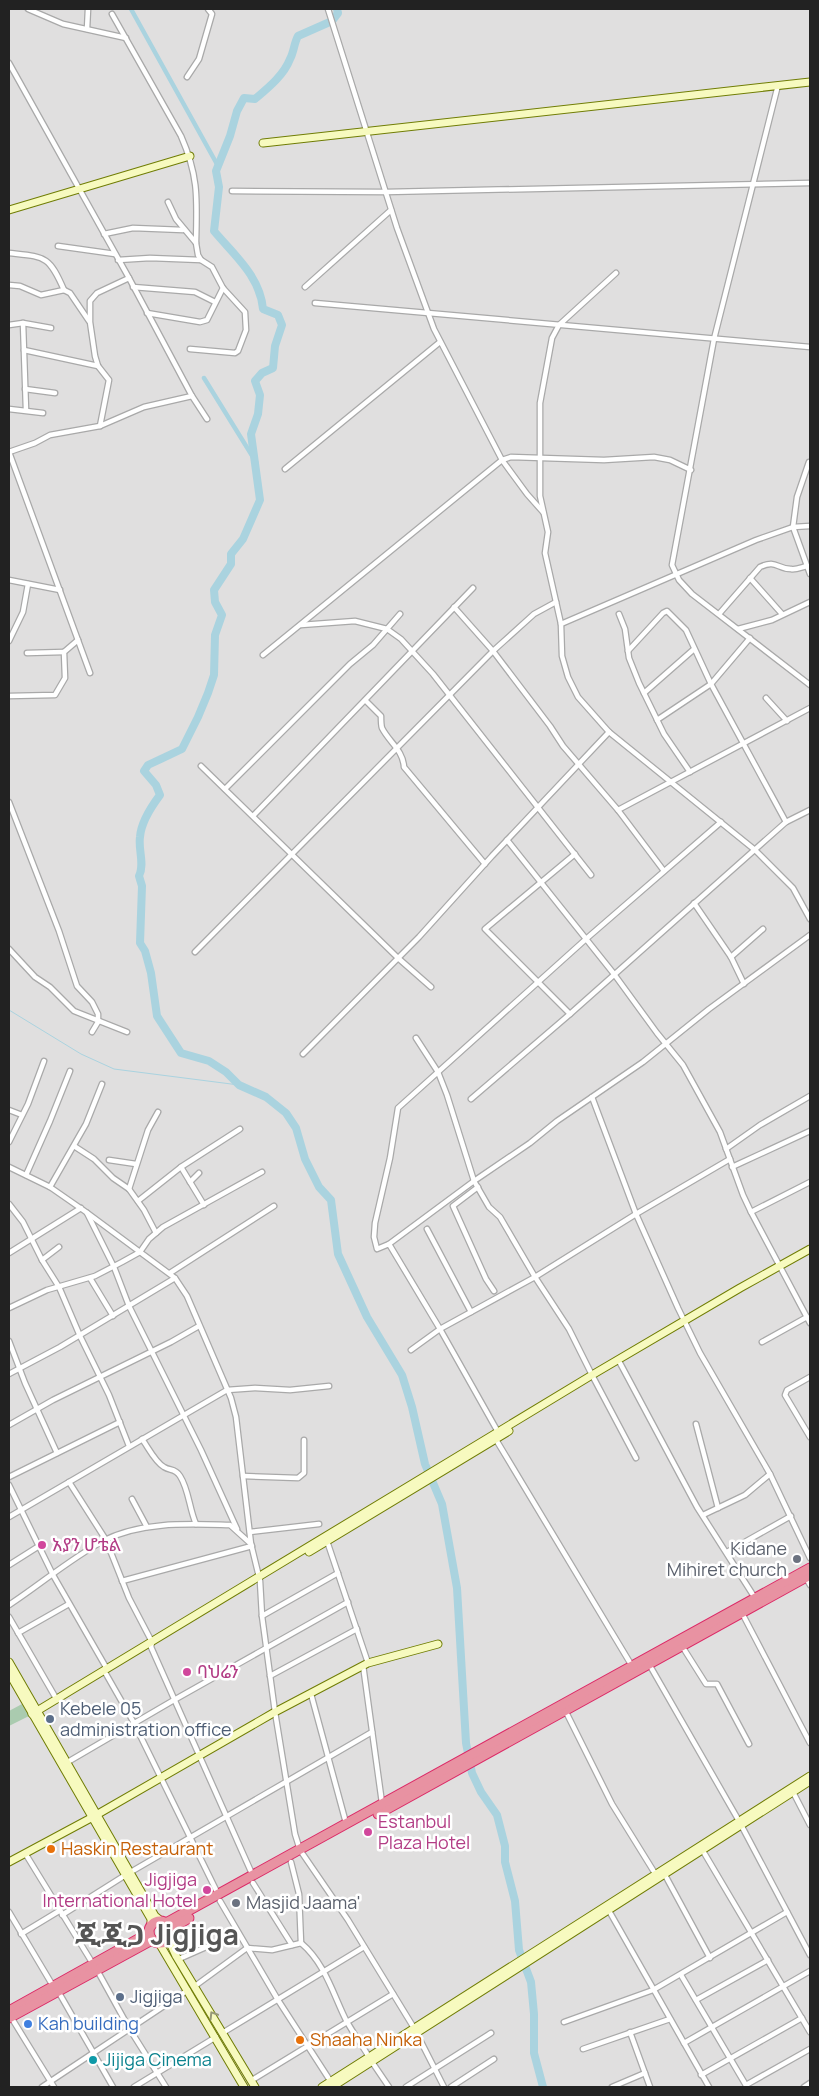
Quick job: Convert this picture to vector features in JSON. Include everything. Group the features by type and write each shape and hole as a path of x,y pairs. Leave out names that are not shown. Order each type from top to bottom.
{"highway":[{"path":"479,1754 564,1710 755,1598 810,1568"},
{"path":"167,1927 479,1754 632,1666 682,1646 809,1579"},
{"path":"253,1879 291,1862 302,1852 347,1824 452,1769"},
{"path":"10,2015 153,1935 157,1921 167,1927"},
{"path":"153,1935 166,1940 167,1927"}],"main road":[{"path":"264,143 810,82"},
{"path":"9,210 190,156"},
{"path":"35,1714 442,1469 495,1435 810,1249"},
{"path":"780,1267 810,1254"},
{"path":"592,1377 620,1363 684,1322"},
{"path":"259,1579 327,1541 406,1490"},
{"path":"9,1862 275,1712 366,1664 438,1644"},
{"path":"9,1662 35,1714 151,1919 153,1935 224,2032 256,2087"},
{"path":"35,1714 107,1671"},
{"path":"9,1673 66,1763 93,1816"},
{"path":"322,2087 333,2086 415,2030 537,1952 703,1851 810,1776"},
{"path":"608,1908 656,1875 810,1781"},
{"path":"127,1874 155,1916 167,1927 171,1945 242,2086"}],"street":[{"path":"28,9 63,24 126,38"},
{"path":"87,29 88,9"},
{"path":"188,77 199,59 212,14 210,9"},
{"path":"328,9 391,210 440,342 502,460 543,512"},
{"path":"112,14 181,136 190,156 197,191 196,243"},
{"path":"9,63 129,278 192,396 207,419"},
{"path":"778,85 714,339 672,565 676,574 692,594 810,685"},
{"path":"232,192 386,192 810,183"},
{"path":"168,202 176,219 196,243 201,260"},
{"path":"305,287 391,210"},
{"path":"104,234 133,228 184,230"},
{"path":"58,246 115,254"},
{"path":"9,253 42,258 49,261 64,290 70,293 90,322"},
{"path":"118,260 150,258 201,260 212,267 223,288 245,312 246,330 241,347 235,353 190,349"},
{"path":"616,273 558,325 552,338 540,403 540,496 548,532 545,553 561,624 562,656 568,677 578,697 609,732 755,850 794,888 810,919"},
{"path":"100,426 109,380 98,366 95,356 90,322 90,301 97,293 129,278"},
{"path":"9,285 20,286 40,295 64,290"},
{"path":"133,287 194,292 215,302"},
{"path":"148,313 200,322 207,320 223,288"},
{"path":"315,303 810,347"},
{"path":"9,325 23,323 51,328"},
{"path":"23,323 26,410"},
{"path":"285,469 440,342"},
{"path":"24,350 98,366"},
{"path":"25,389 55,393"},
{"path":"90,673 9,452 35,443 50,435 100,426 144,407 192,396"},
{"path":"9,409 44,413"},
{"path":"263,655 502,460 511,457 604,460 654,457 670,460 691,470"},
{"path":"809,462 802,476 793,527 810,574"},
{"path":"802,476 810,476"},
{"path":"561,624 756,540 793,527 810,526"},
{"path":"719,614 760,566 768,563 778,564 788,569 806,563 810,559"},
{"path":"750,578 782,614"},
{"path":"9,580 60,590"},
{"path":"9,640 23,612 28,584"},
{"path":"252,816 366,701 473,588"},
{"path":"195,952 493,651 534,614 556,602"},
{"path":"738,629 772,620 810,602"},
{"path":"454,606 493,651 563,746 618,810 664,872"},
{"path":"628,651 667,611 686,630 693,650 786,822"},
{"path":"225,789 344,670 374,645 400,614"},
{"path":"619,614 625,629 629,658 644,693 664,734 690,772"},
{"path":"300,625 355,621 372,624 387,629 413,650 591,875"},
{"path":"657,720 711,684 750,638"},
{"path":"27,653 64,652 78,640"},
{"path":"644,693 693,650"},
{"path":"9,696 56,695 65,678 64,652"},
{"path":"766,698 787,721"},
{"path":"366,701 380,716 382,727 397,747 404,761 404,767 485,864"},
{"path":"618,810 810,708"},
{"path":"303,1054 398,958 609,732"},
{"path":"201,766 398,958 431,987"},
{"path":"9,802 59,931 77,986 92,1002 98,1014 98,1020 92,1032"},
{"path":"471,1099 570,1014 786,822 810,810"},
{"path":"721,822 586,939 398,1108 390,1158 375,1223 374,1237 376,1249 389,1244 474,1181 530,1143 557,1121 593,1099 810,935"},
{"path":"507,840 614,974 683,1066 708,1108 751,1212 810,1323"},
{"path":"570,1014 485,929 575,854"},
{"path":"694,903 731,957 744,984"},
{"path":"731,957 763,930"},
{"path":"9,949 35,977 50,987 74,1012 128,1032"},
{"path":"416,1038 438,1072 474,1181 514,1240 535,1277 569,1329 592,1377 636,1458"},
{"path":"9,1142 44,1061"},
{"path":"26,1175 70,1072"},
{"path":"50,1187 86,1124 102,1084"},
{"path":"726,1149 760,1125 810,1096"},
{"path":"593,1099 636,1214 684,1322 770,1474 810,1558"},
{"path":"9,1110 22,1115"},
{"path":"129,1189 148,1130 158,1112"},
{"path":"138,1201 181,1167 240,1129"},
{"path":"732,1167 810,1131"},
{"path":"74,1146 94,1159 113,1178 129,1189 156,1233"},
{"path":"411,1350 440,1329 535,1277 636,1214 730,1159"},
{"path":"109,1160 136,1164"},
{"path":"9,1167 50,1187 86,1212 170,1273 187,1296 227,1390 236,1417 251,1545 259,1579 266,1648 285,1784 295,1834 302,1852 415,2030 444,2087"},
{"path":"181,1167 204,1204"},
{"path":"9,1308 47,1290 90,1278 114,1267 140,1252 163,1227 262,1172"},
{"path":"190,1182 199,1173"},
{"path":"751,1212 810,1182"},
{"path":"478,1187 453,1206 486,1279 494,1291"},
{"path":"9,1204 24,1222 42,1260 59,1287 100,1376 129,1446"},
{"path":"170,1273 274,1206"},
{"path":"9,1252 80,1208"},
{"path":"86,1212 114,1267 129,1306 225,1500 237,1529 251,1545"},
{"path":"427,1229 471,1312"},
{"path":"389,1244 440,1329 495,1435 632,1666"},
{"path":"42,1260 60,1247"},
{"path":"90,1278 113,1316"},
{"path":"9,1374 80,1336 175,1278"},
{"path":"762,1342 807,1317"},
{"path":"9,1425 38,1408 152,1352 199,1326"},
{"path":"9,1341 57,1453"},
{"path":"620,1363 670,1458 755,1598"},
{"path":"810,1377 787,1390 785,1394 810,1436"},
{"path":"9,1517 227,1390 255,1388 290,1390 329,1386"},
{"path":"9,1477 120,1422"},
{"path":"696,1424 718,1508"},
{"path":"142,1439 163,1467 175,1470 179,1474 186,1488 191,1513 196,1524"},
{"path":"243,1476 298,1478 302,1476 304,1473 304,1440"},
{"path":"703,1515 745,1495 770,1474"},
{"path":"69,1482 106,1540 122,1581 152,1644 174,1700 253,1879 292,1945"},
{"path":"9,1484 53,1575 134,1723 238,1933 333,2086"},
{"path":"132,1500 147,1527"},
{"path":"727,1552 791,1516"},
{"path":"9,1605 106,1540 147,1527 196,1524 230,1525 237,1529"},
{"path":"250,1532 319,1524"},
{"path":"327,1541 357,1629 366,1664 372,1732 382,1804"},
{"path":"122,1581 251,1545"},
{"path":"9,1565 39,1546"},
{"path":"262,1616 338,1573"},
{"path":"66,1763 348,1602"},
{"path":"18,1633 69,1604"},
{"path":"742,1613 810,1743"},
{"path":"9,1617 56,1700"},
{"path":"270,1676 357,1629"},
{"path":"682,1646 706,1684 717,1684 749,1744"},
{"path":"648,1661 740,1824 810,1955"},
{"path":"311,1694 347,1824"},
{"path":"564,1710 612,1804 656,1875"},
{"path":"21,1934 226,1815 285,1784 292,1777 372,1732"},
{"path":"793,1792 810,1825"},
{"path":"703,1851 810,2032"},
{"path":"25,1853 166,2087"},
{"path":"291,1862 299,1894 302,1944 312,1953 324,1972 347,2022 389,2087"},
{"path":"665,1875 710,1958"},
{"path":"608,1908 708,2087"},
{"path":"9,1912 113,2087"},
{"path":"564,2022 653,1990 787,1912"},
{"path":"179,1960 238,1933"},
{"path":"42,2087 192,1988 247,1948 272,1950 302,1944"},
{"path":"224,2032 364,1947"},
{"path":"696,2000 768,1960"},
{"path":"684,2043 810,1970"},
{"path":"681,1974 746,2086 810,2049"},
{"path":"252,2080 393,1994"},
{"path":"10,2015 54,2087"},
{"path":"701,2075 802,2018"},
{"path":"583,2049 670,2019"},
{"path":"630,2032 650,2087"},
{"path":"406,2087 491,2033"},
{"path":"134,2087 216,2037"},
{"path":"451,2087 494,2059"},
{"path":"612,2087 644,2072"},
{"path":"804,2087 810,2084"}],"shaded area":[{"path":"9,9 810,9 810,2087 9,2087"}],"green space":[{"path":"22,1704 29,1716 9,1726 9,1711"}],"waterway":[{"path":"131,9 218,166"},
{"path":"337,9 338,13 332,21 298,36 287,65 270,86 255,99 244,98 237,111 230,136 216,171 219,187 214,231 251,276 257,286 263,309 278,315 282,325 275,346 273,368 262,373 255,381 260,395 258,414 251,434 260,500 243,539 231,554 231,564 214,590 215,602 222,615 215,635 214,675 198,717 182,749 148,765 144,771 156,785 160,795 144,820 140,837 141,871 139,876 142,886 140,943 145,951 151,973 157,1016 181,1053 209,1061 226,1072 239,1085 266,1097 286,1113 296,1128 305,1159 319,1187 331,1200 338,1254 367,1317 402,1375 412,1407 425,1464 442,1504 457,1588 466,1743 472,1773 481,1792 497,1815 505,1846 505,1862 515,1901 519,1950 531,1982 534,2014 534,2053 543,2087"},
{"path":"204,378 256,462"},
{"path":"9,1010 81,1054 114,1069 239,1085"}],"place":[{"name":"አያን ሆቴል","path":"42,1545"},
{"name":"Kidane Mihiret church","path":"797,1559"},
{"name":"ባህሬን","path":"187,1672"},
{"name":"Kebele 05 administration office","path":"50,1719"},
{"name":"Estanbul Plaza Hotel","path":"368,1832"},
{"name":"Haskin Restaurant","path":"51,1849"},
{"name":"Jigjiga International Hotel","path":"207,1890"},
{"name":"Masjid Jaama'","path":"236,1903"},
{"name":"Jigjiga","path":"120,1997"},
{"name":"Kah building","path":"28,2024"},
{"name":"Shaaha Ninka","path":"300,2040"},
{"name":"Jijiga Cinema","path":"93,2060"}],"district":[{"name":"ጂጂጋ Jigjiga","path":"157,1935"}]}
